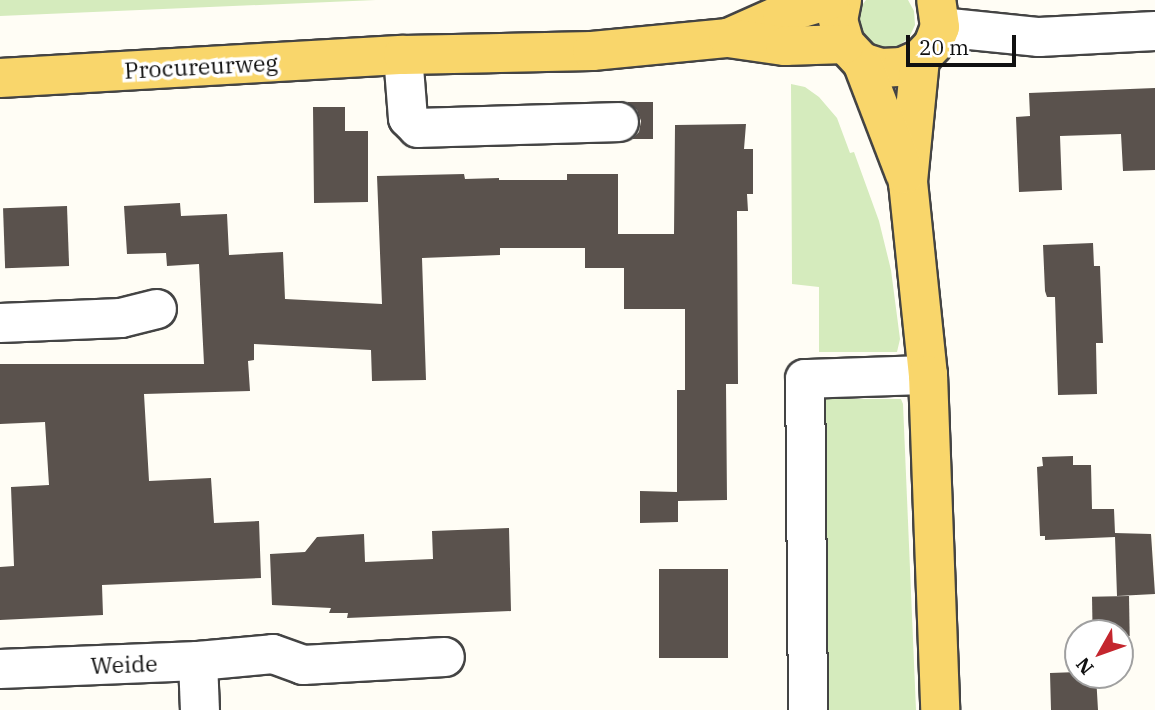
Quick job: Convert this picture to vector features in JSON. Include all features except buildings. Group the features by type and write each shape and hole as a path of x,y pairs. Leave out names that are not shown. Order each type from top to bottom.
{"main road":[{"name":"Procureurweg","path":"728,38 782,15 829,0"},
{"path":"842,0 838,20 908,183"},
{"name":"Procureurweg","path":"0,78 403,55 593,51 728,38 853,53 881,68 891,68 902,67 932,29"},
{"path":"932,29 908,183 928,376 940,710"}],"street":[{"path":"932,29 1039,37 1155,31"},
{"path":"403,55 408,118 418,128 619,122"},
{"path":"0,323 121,318 157,309"},
{"path":"808,710 806,379 928,376"},
{"name":"Weide","path":"0,669 198,661 273,654 303,665 445,656"},
{"path":"198,661 201,710"}],"green space":[{"path":"0,0 376,0 0,16"},
{"path":"866,0 908,0 914,11 915,25 909,38 898,46 885,48 872,44 862,34 858,21 860,8"},
{"path":"791,84 805,87 819,97 837,118 850,153 854,152 879,221 891,270 900,339 897,352 819,352 819,287 792,284"},
{"path":"821,399 901,399 903,404 916,710 822,710"}]}
